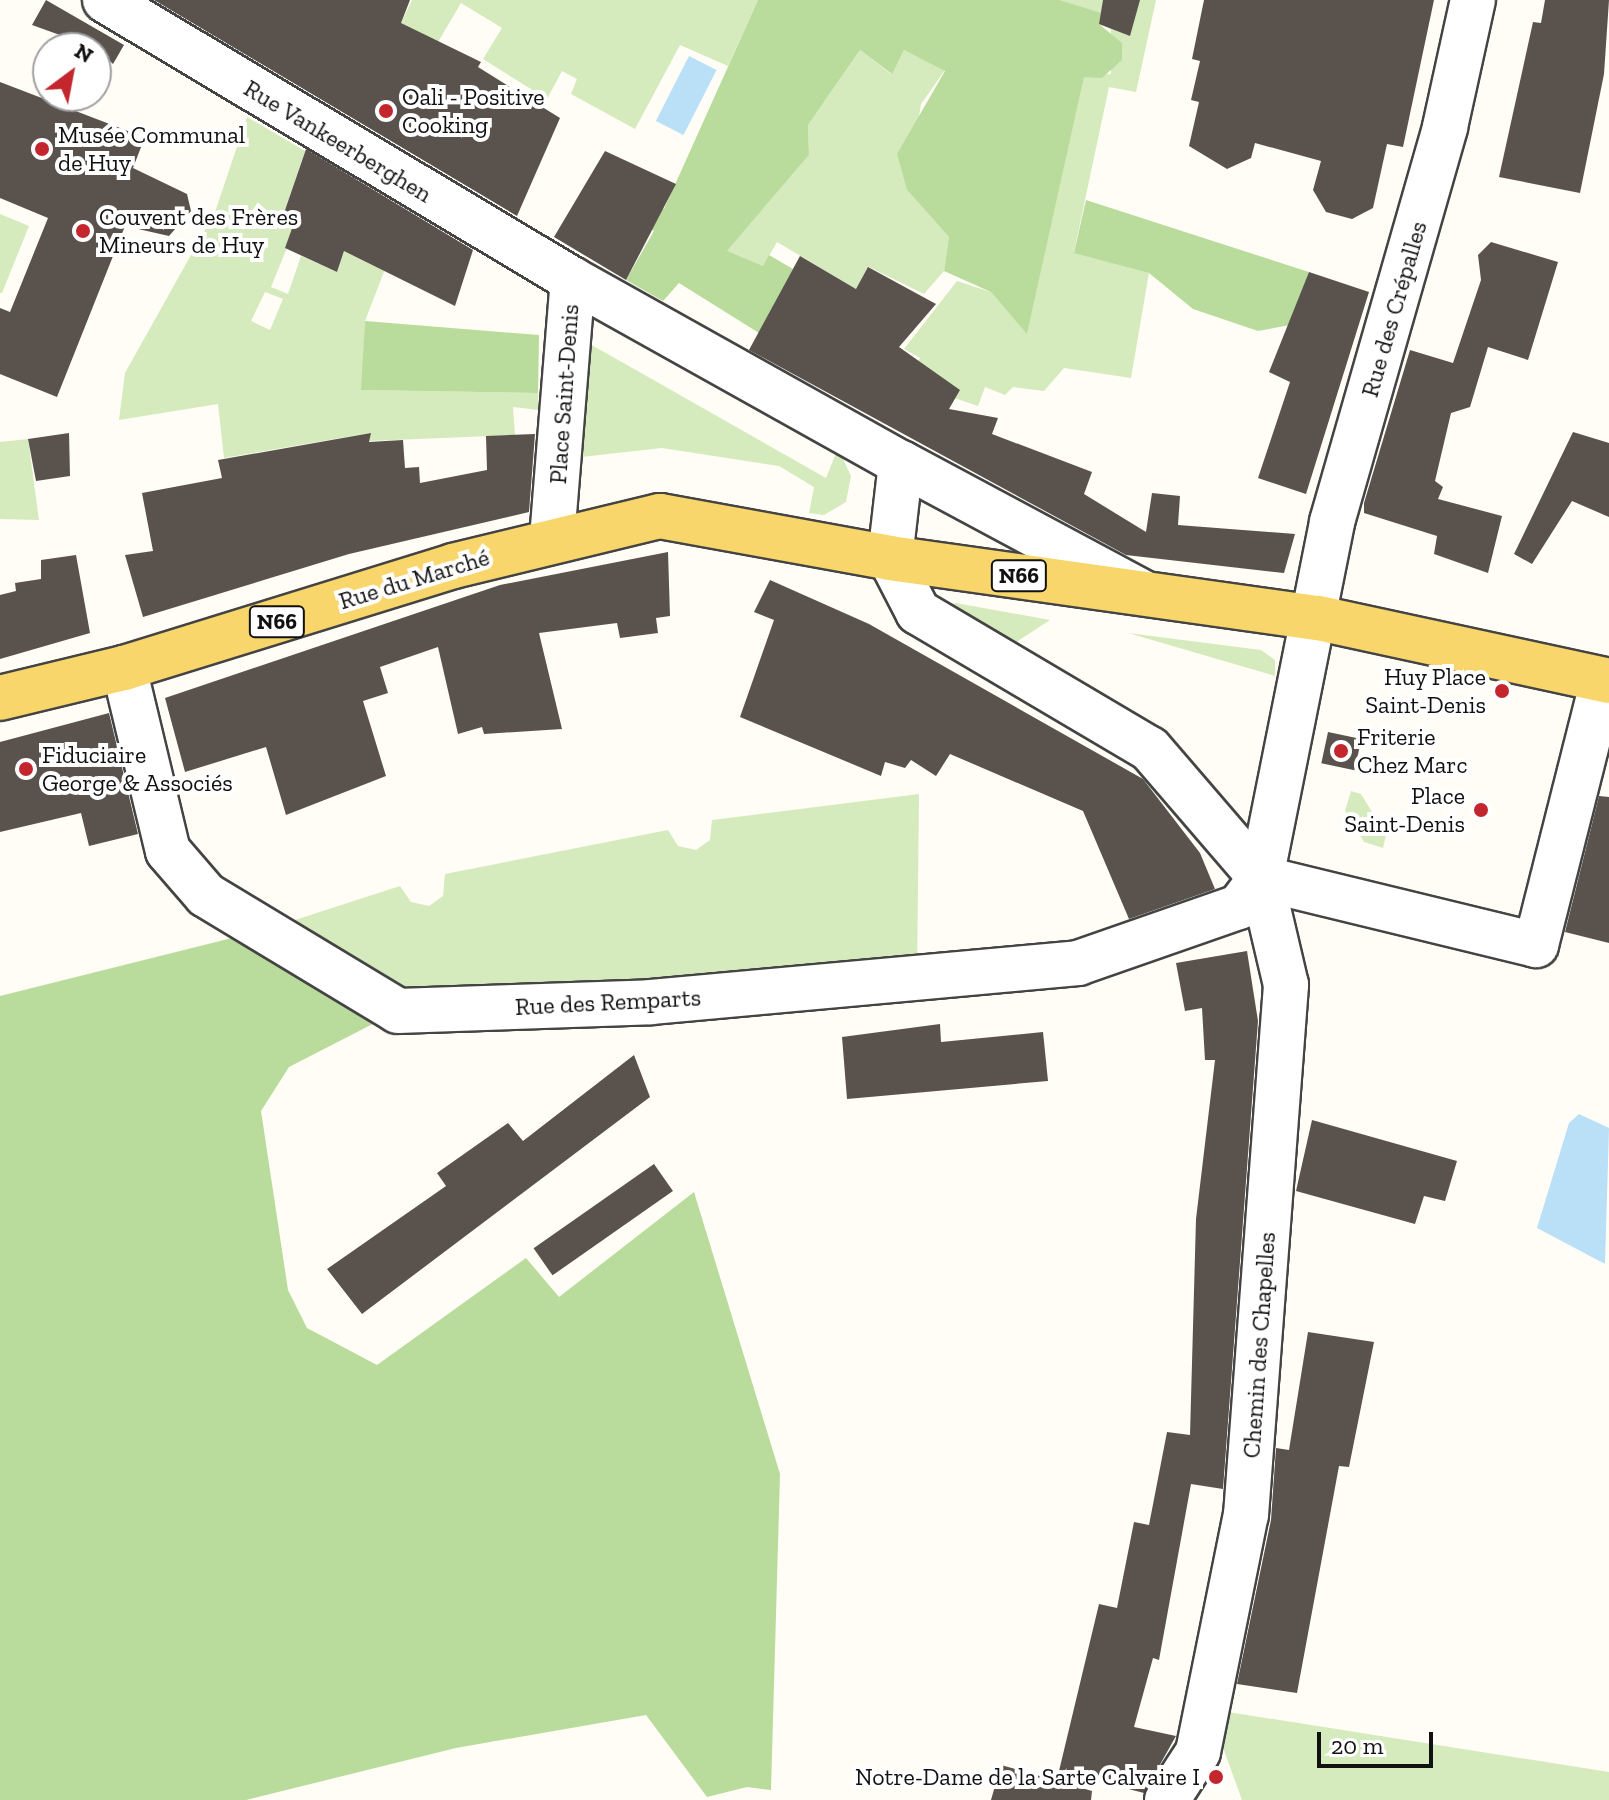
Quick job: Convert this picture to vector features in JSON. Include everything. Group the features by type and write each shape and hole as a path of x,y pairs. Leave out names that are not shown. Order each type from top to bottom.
{"main road":[{"name":"Place Saint-Denis","path":"552,539 660,516 890,558 1318,618 1606,680"},
{"name":"Rue du Marché","path":"0,698 124,668 552,539"}],"street":[{"name":"Rue Vankeerberghen","path":"105,0 573,280"},
{"name":"Rue des Crépalles","path":"1318,618 1332,522 1441,141 1473,0"},
{"name":"Place Saint-Denis","path":"552,539 573,280 901,463 1147,594"},
{"path":"901,463 890,558 918,612 1150,749 1261,878"},
{"path":"1261,878 1318,618"},
{"name":"Rue des Remparts","path":"124,668 168,851 206,895 398,1011 651,1002 1078,963 1239,907 1261,878"},
{"name":"Place Saint-Denis","path":"1261,878 1536,945 1606,680"},
{"name":"Chemin des Chapelles","path":"1167,1800 1198,1752 1246,1515 1286,985 1261,878"}],"green space":[{"path":"412,0 758,0 728,66 680,45 635,129 571,94 577,79 562,71 547,99 483,59 502,28 461,3 424,66 401,23"},
{"path":"758,0 1060,0 1101,13 1099,24 1122,43 1122,60 1102,78 1084,77 1027,334 991,292 944,271 949,237 907,190 897,154 945,71 904,50 892,74 860,50 808,125 809,155 727,251 763,266 769,255 793,269 759,333 679,283 663,301 626,280 654,231 637,219 646,200 664,209"},
{"path":"1060,0 1156,0 1136,92 1109,87 1074,252 1149,273 1131,378 1064,368 1044,391 1013,387 1005,395 985,387 978,406 907,382 920,358 904,349 957,281 991,292 1027,333 1084,76 1111,74 1111,29 1099,24 1100,13"},
{"path":"860,50 891,74 904,50 945,70 921,104 907,190 949,237 944,271 924,294 869,267 856,289 777,242 763,267 726,252 809,155 808,125"},
{"path":"247,117 305,151 283,216 298,221 271,287 288,294 301,256 337,272 356,218 389,259 365,321 362,390 538,393 539,410 513,407 515,435 369,441 370,433 224,458 218,404 119,420 125,373 215,212","holes":["265,292 283,299 270,330 251,321"]},
{"path":"1086,200 1309,272 1290,325 1258,331 1193,309 1149,273 1074,253"},
{"path":"0,214 29,226 2,293 0,293"},
{"path":"365,321 539,335 538,393 361,390"},
{"path":"583,340 826,478 838,448 851,476 846,502 824,515 809,513 814,487 779,466 662,448 581,457"},
{"path":"28,439 39,520 0,519 0,442"},
{"path":"956,603 1050,620 1012,645 948,605"},
{"path":"1128,633 1261,650 1275,660 1275,676"},
{"path":"1351,791 1361,794 1386,835 1383,848 1364,842 1345,811"},
{"path":"919,794 917,978 398,1011 264,930 400,886 411,902 429,906 443,896 445,874 668,830 678,846 696,850 710,840 712,820"},
{"path":"264,930 398,1011 289,1067 261,1111 288,1290 307,1328 377,1365 526,1258 559,1297 694,1192 780,1474 771,1790 747,1787 707,1797 646,1715 456,1748 246,1800 0,1800 0,996"},
{"path":"1209,1709 1609,1772 1609,1800 1242,1800"}],"water":[{"path":"689,56 717,70 683,135 656,121"},
{"path":"1579,1114 1609,1128 1605,1264 1537,1228 1569,1123"}],"building":[{"path":"46,0 101,32 51,32 32,25"},
{"path":"154,0 410,0 401,23 481,62 478,67 560,118 517,216"},
{"path":"1103,0 1140,0 1130,36 1099,24"},
{"path":"1204,0 1434,0 1403,147 1387,144 1373,208 1352,219 1326,212 1313,190 1321,161 1255,143 1251,158 1227,169 1189,146 1199,102 1191,100 1200,61 1192,59"},
{"path":"1545,0 1609,0 1604,74 1580,193 1499,177 1533,22 1541,23"},
{"path":"112,38 124,45 112,63"},
{"name":"Couvent des Frères Mineurs de Huy","path":"0,82 32,94 32,112 78,112 133,133 143,142 133,168 187,194 191,211 169,236 125,226 57,397 0,374 0,308 10,312 48,218 0,198"},
{"path":"306,149 473,250 455,306 344,251 337,272 285,248 295,220 283,216"},
{"path":"605,151 676,184 626,280 554,237"},
{"path":"1491,242 1558,262 1528,360 1488,347 1470,407 1451,413 1435,481 1443,487 1438,499 1502,516 1488,573 1434,554 1437,536 1364,513 1364,503 1410,350 1453,363 1481,280 1478,255"},
{"path":"800,256 856,289 868,267 936,304 899,347 960,390 949,409 998,418 992,434 1092,472 1084,494 1146,532 1152,493 1180,496 1178,525 1295,534 1284,573 1126,555 749,350"},
{"path":"1309,272 1369,292 1306,494 1258,478 1290,382 1269,372"},
{"path":"1573,432 1609,443 1609,517 1572,501 1532,564 1514,554"},
{"path":"69,433 70,476 36,481 28,439"},
{"path":"371,433 369,442 403,440 405,468 419,467 420,483 487,470 486,436 535,434 529,512 349,554 143,617 125,555 153,551 142,493 222,478 218,460"},
{"path":"668,552 670,616 656,618 658,633 620,638 617,623 539,633 562,729 484,734 482,727 458,734 438,647 380,667 388,693 363,701 386,776 286,815 266,747 185,772 165,698 500,585"},
{"path":"76,555 90,633 0,659 0,595 16,591 15,583 41,579 41,560"},
{"path":"770,580 869,624 1143,779 1200,853 1215,889 1129,919 1083,811 950,754 936,776 911,760 905,768 885,762 881,776 740,717 774,620 754,612"},
{"path":"109,713 138,834 89,846 81,813 0,832 0,742"},
{"name":"Friterie Chez Marc","path":"1328,732 1361,739 1355,770 1321,763"},
{"path":"1599,796 1609,797 1609,943 1565,932"},
{"path":"1247,951 1258,1021 1223,1489 1191,1484 1159,1660 1153,1658 1134,1727 1176,1736 1144,1793 1059,1771 1099,1604 1117,1608 1134,1522 1149,1525 1167,1432 1190,1435 1196,1219 1215,1060 1205,1060 1202,1008 1185,1011 1176,963"},
{"path":"940,1024 941,1042 1043,1032 1048,1081 847,1099 842,1037"},
{"path":"634,1055 650,1097 362,1314 327,1269 446,1186 437,1173 508,1123 523,1141"},
{"path":"1312,1120 1457,1161 1445,1201 1424,1196 1415,1224 1296,1191"},
{"path":"654,1164 673,1191 553,1275 534,1248"},
{"path":"1308,1332 1374,1342 1349,1467 1339,1466 1297,1693 1237,1684 1271,1520 1276,1448 1289,1450"},
{"path":"1001,1765 1092,1791 1091,1800 991,1800"}],"place":[{"name":"Oali - Positive Cooking","path":"386,111"},
{"name":"Musée Communal de Huy","path":"42,149"},
{"name":"Couvent des Frères Mineurs de Huy","path":"83,231"},
{"name":"Huy Place Saint-Denis","path":"1502,691"},
{"name":"Friterie Chez Marc","path":"1341,751"},
{"name":"Fiduciaire George & Associés","path":"26,769"},
{"name":"Place Saint-Denis","path":"1481,810"},
{"name":"Notre-Dame de la Sarte Calvaire I","path":"1216,1777"}]}
